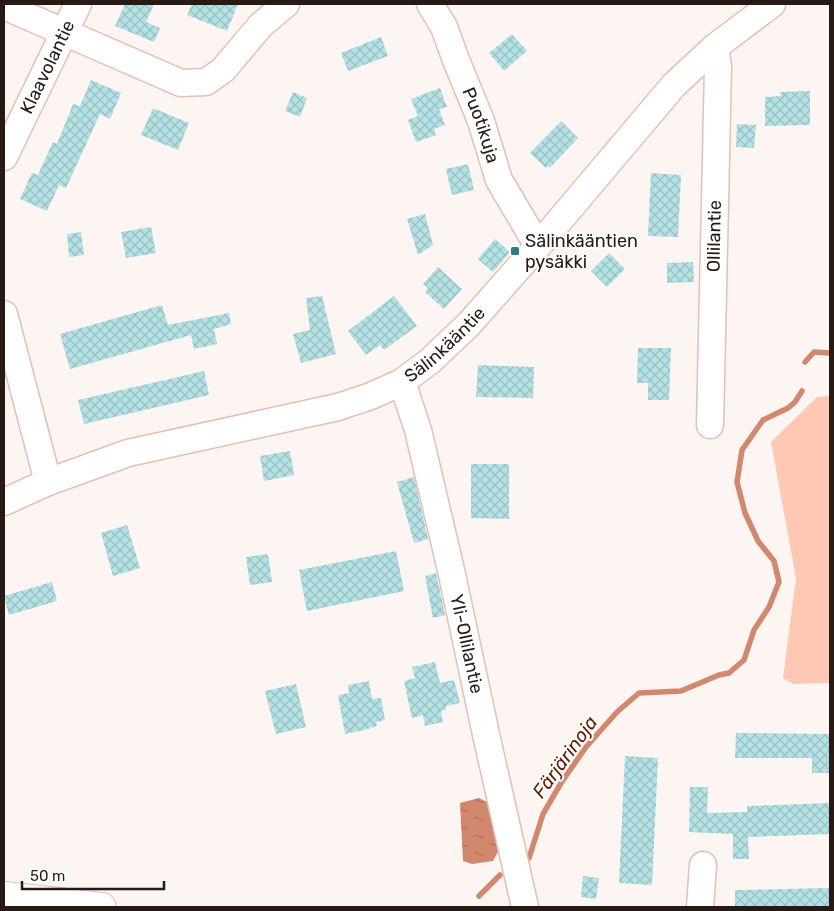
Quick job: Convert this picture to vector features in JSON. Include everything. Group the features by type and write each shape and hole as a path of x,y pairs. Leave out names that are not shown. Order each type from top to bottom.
{"main road":[{"path":"4,896 102,907"}],"street":[{"name":"Klaavolantie","path":"4,157 78,4"},
{"path":"4,6 181,83 206,82 223,70 261,25 286,4"},
{"name":"Puotikuja","path":"430,4 444,28 480,121 499,180 538,246"},
{"name":"Sälinkääntie","path":"4,502 48,482 128,453 338,407 372,396 402,382 430,361 469,324 538,246 674,85 715,47 772,4"},
{"name":"Ollilantie","path":"710,425 718,67 715,47"},
{"path":"4,314 48,482"},
{"name":"Yli-Ollilantie","path":"402,382 418,430 451,570 525,907"},
{"path":"700,907 703,865"}],"shaded area":[{"path":"830,396 830,683 793,684 783,678 796,578 771,442 817,397"}],"water":[{"path":"479,798 489,803 499,850 493,861 472,864 463,861 460,803"}],"building":[{"path":"125,4 154,4 146,22 160,28 154,42 115,26"},
{"path":"192,4 238,4 227,31 187,15"},
{"path":"512,34 527,51 504,71 489,53"},
{"path":"381,37 388,56 348,71 341,53"},
{"path":"91,80 121,93 110,119 100,114 66,188 59,185 47,211 20,199 32,173 38,175 53,142 57,144 73,104 80,106"},
{"path":"440,88 447,107 439,109 445,125 434,129 436,135 416,142 408,120 418,116 411,99"},
{"path":"810,91 810,125 765,126 765,97 781,96 780,92"},
{"path":"293,92 307,98 300,117 285,111"},
{"path":"153,108 189,123 178,150 141,135"},
{"path":"561,121 578,138 550,168 548,166 546,168 530,153"},
{"path":"737,124 756,125 754,148 736,147"},
{"path":"468,164 474,190 452,195 446,169"},
{"path":"651,173 681,175 678,237 648,236"},
{"path":"425,214 433,245 418,255 407,219"},
{"path":"151,227 156,253 126,258 121,232"},
{"path":"81,232 84,255 69,257 67,234"},
{"path":"495,239 510,252 493,272 478,259"},
{"path":"609,253 625,269 607,287 591,271"},
{"path":"693,262 694,282 667,283 667,263"},
{"path":"438,267 462,289 444,309 425,292 428,288 423,284"},
{"path":"322,296 336,354 301,363 293,334 310,330 306,298"},
{"path":"394,296 417,326 384,350 380,345 366,355 348,331"},
{"path":"162,305 168,325 229,313 231,324 214,329 217,344 194,349 191,335 70,369 60,334"},
{"path":"638,348 671,348 669,400 648,400 648,383 637,383"},
{"path":"478,365 534,367 533,398 476,397"},
{"path":"204,371 209,395 84,424 78,400"},
{"path":"290,451 294,475 264,481 260,456"},
{"path":"471,464 509,464 509,519 471,518"},
{"path":"414,477 428,539 414,543 397,482"},
{"path":"127,525 140,568 113,576 101,533"},
{"path":"396,551 404,591 307,611 299,570"},
{"path":"268,554 272,582 250,585 246,557"},
{"path":"436,573 445,615 433,618 425,576"},
{"path":"52,582 57,601 9,615 4,596"},
{"path":"435,662 440,683 454,680 460,703 446,706 446,710 441,711 443,722 425,726 423,715 412,718 404,681 415,678 412,667"},
{"path":"369,681 372,699 381,698 385,720 376,722 377,726 369,729 345,734 338,695 349,693 348,685"},
{"path":"296,684 306,727 276,734 265,691"},
{"path":"736,733 830,734 830,773 812,773 812,758 735,758"},
{"path":"625,756 658,758 652,885 619,883"},
{"path":"690,787 708,787 707,813 747,812 747,806 830,803 830,834 748,837 749,859 733,859 733,834 689,832"},
{"path":"583,876 599,878 596,899 581,897"},
{"path":"830,888 830,907 735,907 735,890"}],"waterway":[{"name":"Färjärinoja","path":"805,362 814,352 830,353"},
{"name":"Färjärinoja","path":"529,858 543,814 561,783 586,747 617,712 639,693 681,691 719,675 729,673 744,660 754,630 769,607 779,582 774,561 758,541 745,513 737,482 742,450 763,420 788,408 795,402 802,391"},
{"name":"Färjärinoja","path":"479,896 500,875"}],"place":[{"name":"Sälinkääntien pysäkki","path":"515,251"}]}
